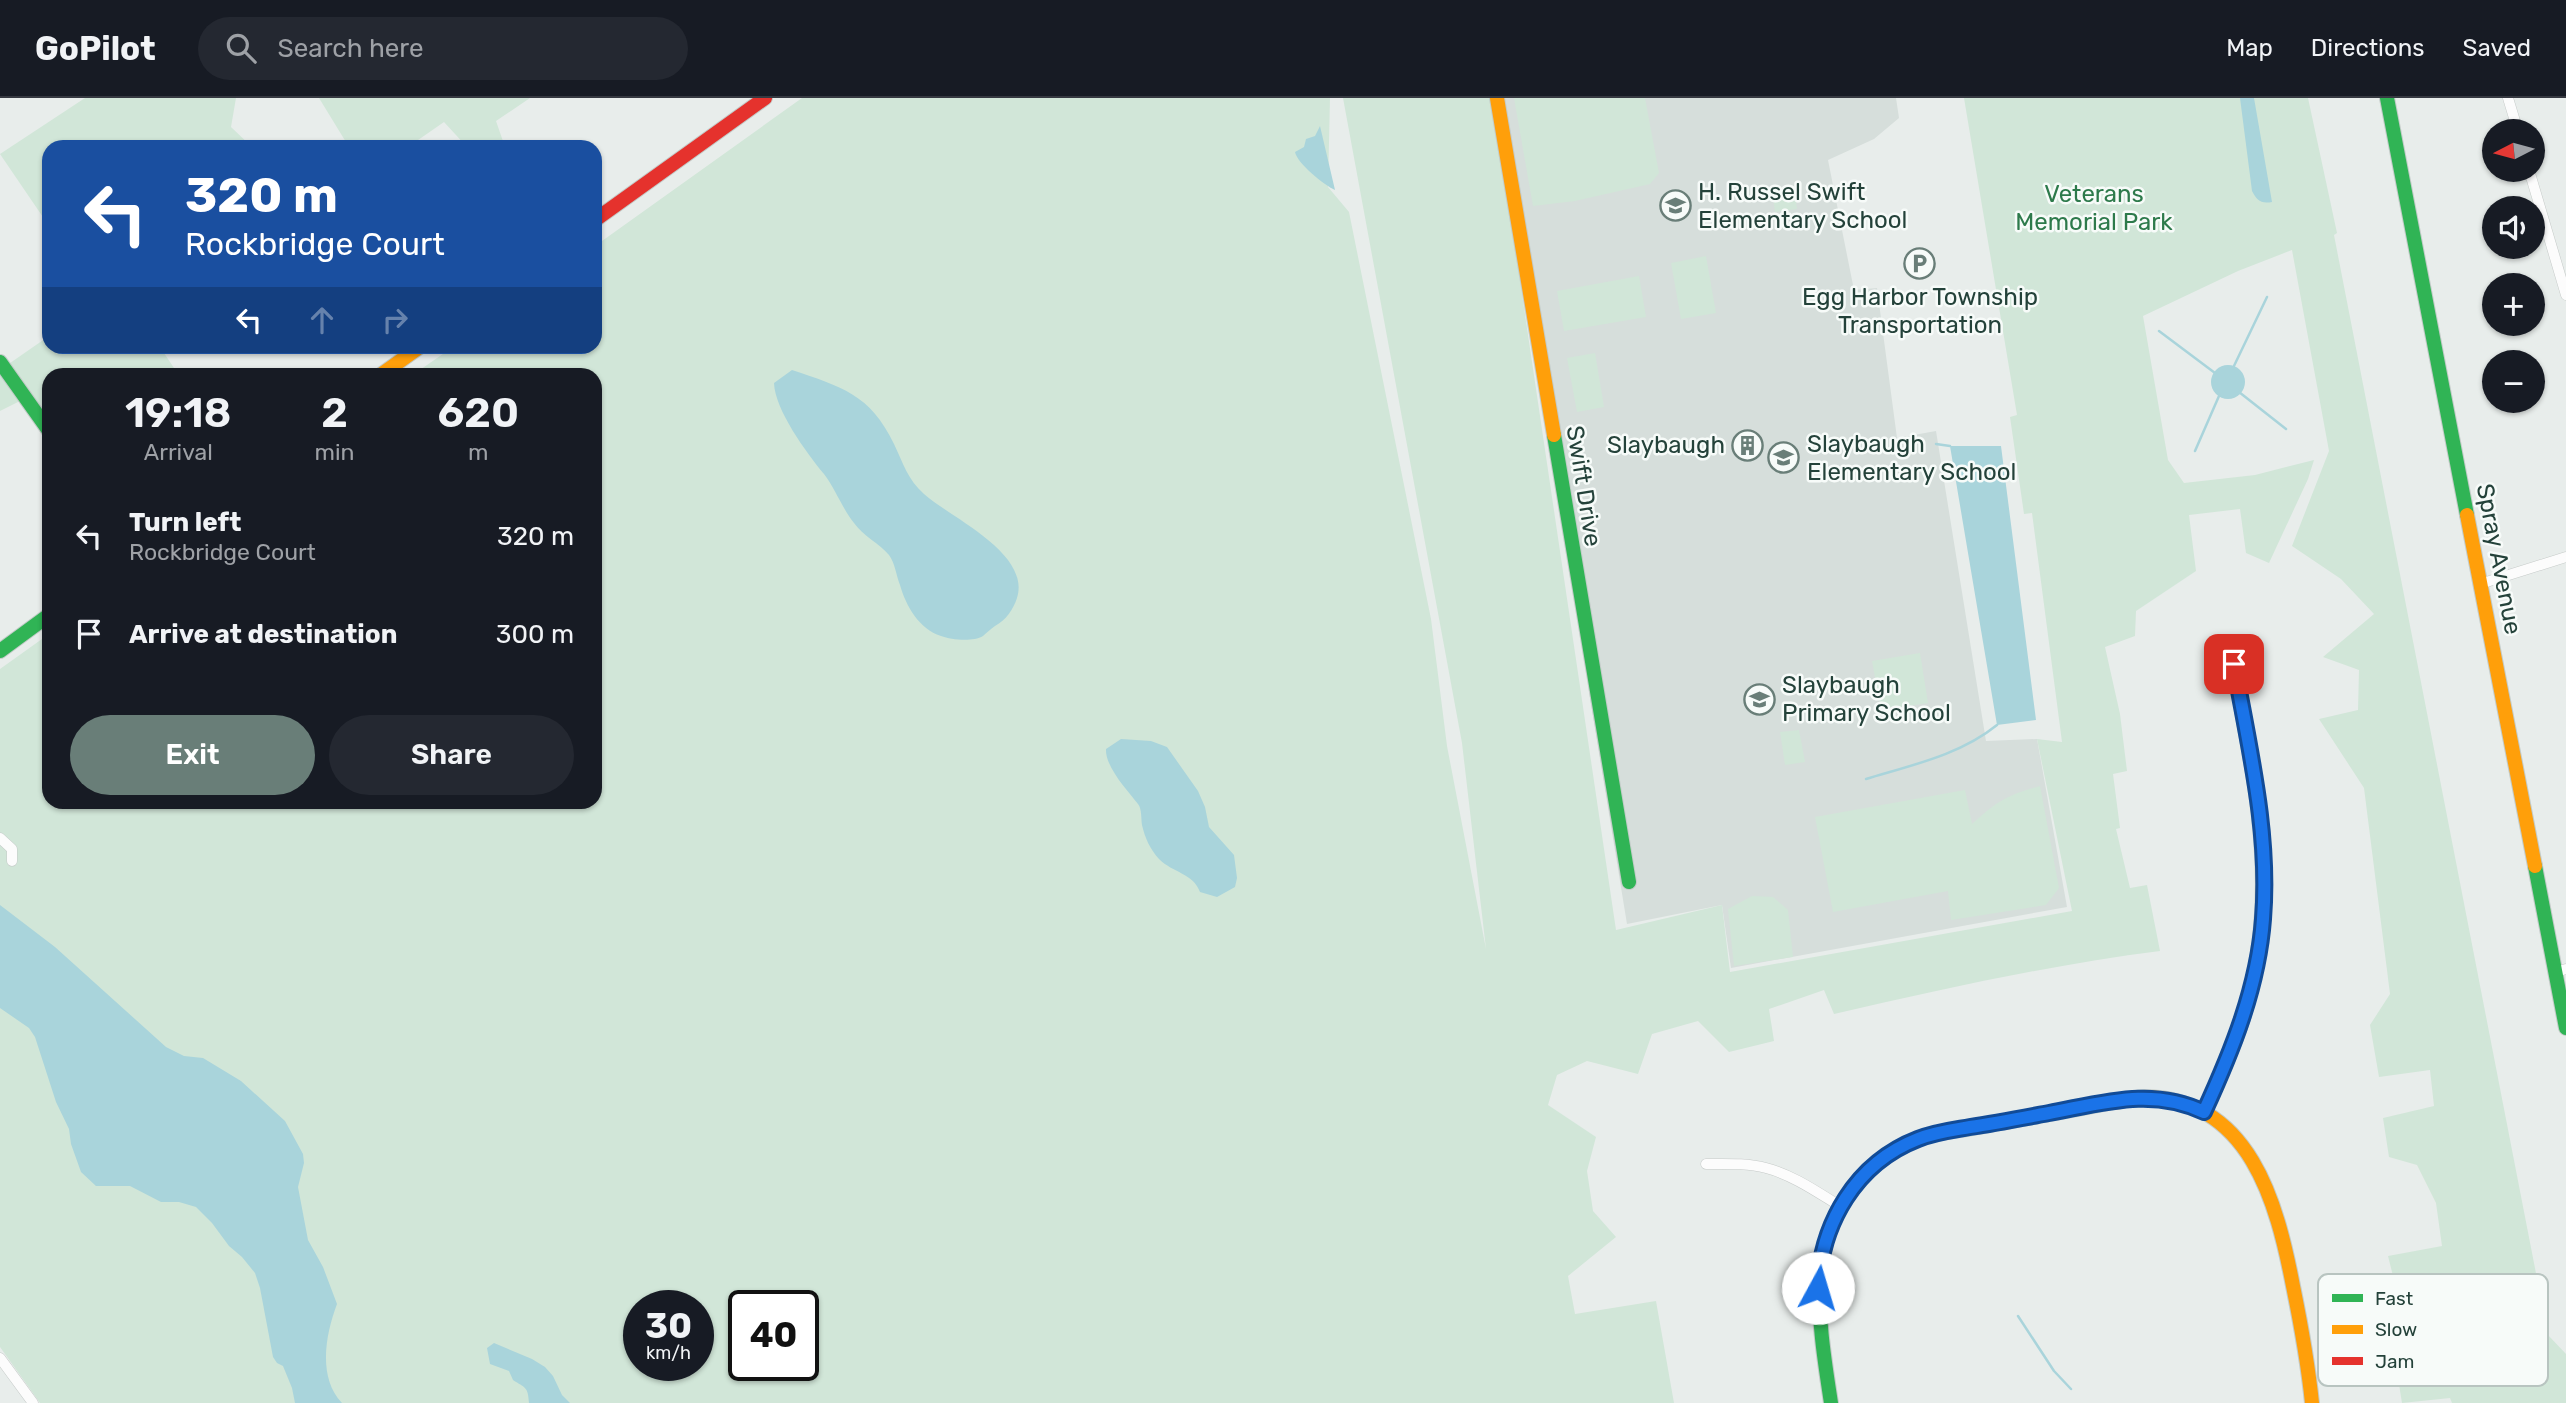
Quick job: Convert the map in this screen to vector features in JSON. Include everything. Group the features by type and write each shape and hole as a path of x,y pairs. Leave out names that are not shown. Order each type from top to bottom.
{"street":[{"path":"602,215 765,98"},
{"name":"Swift Drive","path":"1497,98 1629,882"},
{"name":"Spray Avenue","path":"2387,98 2480,584 2561,971 2566,1028"},
{"path":"2508,98 2514,119"},
{"path":"2533,182 2566,295"},
{"path":"390,368 410,354"},
{"path":"0,362 42,421"},
{"path":"2480,584 2566,557"},
{"path":"0,651 42,620"},
{"path":"2204,1112 2229,1055 2245,1009 2254,976 2263,920 2265,874 2261,820 2234,664"},
{"path":"0,838 12,849 12,860"},
{"path":"1831,1403 1818,1288 1822,1251 1840,1206 1854,1184 1902,1146 1936,1133 2143,1097 2177,1101 2204,1112 2241,1143 2257,1167 2285,1245 2312,1403"},
{"path":"1706,1164 1743,1164 1766,1168 1840,1206"},
{"path":"0,1358 33,1403"}],"shaded area":[{"path":"1497,98 1896,98 1899,118 1874,139 1828,160 1854,290 1877,288 1897,438 1936,431 1986,741 2037,739 2067,907 1731,968 1722,905 1627,924 1589,692 1586,636"}],"green space":[{"path":"85,98 236,98 231,127 245,140 42,140 42,216 0,154"},
{"path":"319,98 530,98 496,121 503,140 461,140 444,122 418,140 345,140"},
{"name":"Veterans Memorial Park","path":"802,98 1330,98 1328,187 1349,212 1431,619 1447,746 1486,949 1462,743 1343,98 1493,98 1616,930 1722,905 1730,972 2072,911 2037,739 2062,742 2032,513 2024,514 2010,417 2017,415 1964,98 2308,98 2337,233 2334,235 2536,1274 2392,1274 2388,1256 2442,1246 2436,1203 2417,1165 2389,1157 2383,1118 2434,1106 2430,1070 2379,1077 2370,1025 2390,994 2364,788 2319,719 2358,710 2359,670 2323,657 2374,614 2341,579 2292,546 2329,451 2292,250 2238,271 2143,316 2168,460 2184,483 2255,475 2314,460 2308,479 2269,563 2246,553 2240,509 2189,515 2196,571 2136,611 2135,636 2105,647 2120,714 2127,771 2113,774 2120,828 2116,829 2130,888 2147,885 2160,951 2037,970 1834,1014 1824,990 1769,1009 1774,1041 1729,1052 1698,1021 1652,1034 1638,1074 1587,1061 1557,1075 1548,1105 1596,1137 1587,1171 1593,1211 1616,1237 1568,1276 1575,1314 1656,1301 1674,1403 40,1403 0,1347 0,669 42,639 42,809 602,809 602,368 423,368 443,354 602,354 602,241"},
{"path":"1514,98 1645,98 1659,173 1650,184 1575,201 1533,206"},
{"path":"1794,186 1797,209 1775,212 1772,189"},
{"path":"1706,256 1716,313 1681,319 1671,263"},
{"path":"1639,276 1646,317 1564,331 1557,291"},
{"path":"42,341 42,354 165,354 174,368 42,368 42,420 26,398 0,411 0,370"},
{"path":"1595,353 1604,407 1577,412 1567,358"},
{"path":"1920,653 1928,703 1881,710 1872,661"},
{"path":"1799,730 1805,762 1785,765 1780,732"},
{"path":"2040,786 2059,888 2046,905 1951,920 1948,891 1833,912 1815,817 1965,790 1972,824 2003,800"},
{"path":"1752,896 1773,897 1788,910 1793,957 1734,966 1728,909"},
{"path":"2548,1335 2566,1354 2566,1403 2452,1403 2450,1398 2402,1403 2399,1386 2548,1386"}],"water":[{"path":"2240,98 2254,98 2272,202 2259,201 2252,191"},
{"path":"1320,126 1335,190 1312,173 1295,152 1304,147 1306,139 1315,136"},
{"path":"2228,365 2240,370 2245,382 2240,394 2228,399 2216,394 2211,382 2216,370"},
{"path":"792,370 840,388 864,403 885,427 906,471 918,489 1001,552 1012,566 1018,582 1017,598 1006,618 983,636 968,640 933,633 914,616 889,555 854,523 780,406 774,383"},
{"path":"1950,446 2001,446 2036,720 1997,725"},
{"path":"1121,739 1151,741 1167,747 1198,791 1209,827 1234,855 1237,878 1235,887 1217,897 1200,892 1193,881 1164,864 1156,855 1145,834 1139,806 1109,763 1106,749"},
{"path":"0,905 55,947 166,1047 184,1056 203,1058 241,1081 285,1121 303,1154 304,1163 298,1187 308,1240 323,1267 337,1304 326,1355 329,1381 342,1403 295,1403 283,1366 273,1357 255,1273 196,1207 179,1202 161,1202 130,1186 96,1186 81,1172 71,1144 69,1129 56,1102 35,1037 29,1028 0,1008"},
{"path":"494,1343 545,1367 570,1403 529,1403 527,1390 513,1380 509,1371 490,1364 487,1348"}],"waterway":[{"path":"2233,368 2267,297"},
{"path":"2159,331 2215,373"},
{"path":"2239,392 2286,429"},
{"path":"2195,451 2219,396"},
{"path":"1936,444 1950,446"},
{"path":"1866,779 1951,752 1997,725"},
{"path":"2018,1316 2054,1371 2071,1389"}],"traffic: fast":[{"path":"2387,98 2467,515"},
{"path":"0,362 42,421"},
{"path":"1554,435 1629,882"},
{"path":"0,651 42,620"},
{"path":"2535,866 2566,1028"},
{"path":"1831,1403 1820,1311 1824,1251 1832,1223 1846,1197 1867,1173 1899,1148 1927,1136 2114,1102"}],"traffic: slow":[{"path":"1497,98 1554,435"},
{"path":"390,368 410,354"},
{"path":"2467,515 2535,866"},
{"path":"2204,1112 2240,1027 2249,997 2260,939 2262,853 2252,767"},
{"path":"2114,1102 2145,1097 2181,1102 2210,1116 2234,1136 2252,1161 2267,1190 2286,1254 2304,1344 2312,1403"}],"traffic: jam":[{"path":"602,215 765,98"},
{"path":"2234,664 2252,767"}],"place":[{"name":"H. Russel Swift Elementary School","path":"1675,206"},
{"name":"Egg Harbor Township Transportation","path":"1920,263"},
{"name":"Slaybaugh","path":"1748,445"},
{"name":"Slaybaugh Elementary School","path":"1784,458"},
{"name":"Slaybaugh Primary School","path":"1759,699"}],"route":[{"path":"1818,1288 1822,1251 1840,1206 1854,1184 1902,1146 1936,1133 2143,1097 2177,1101 2204,1112 2229,1055 2249,996 2263,920 2265,874 2261,820 2234,664"}]}
